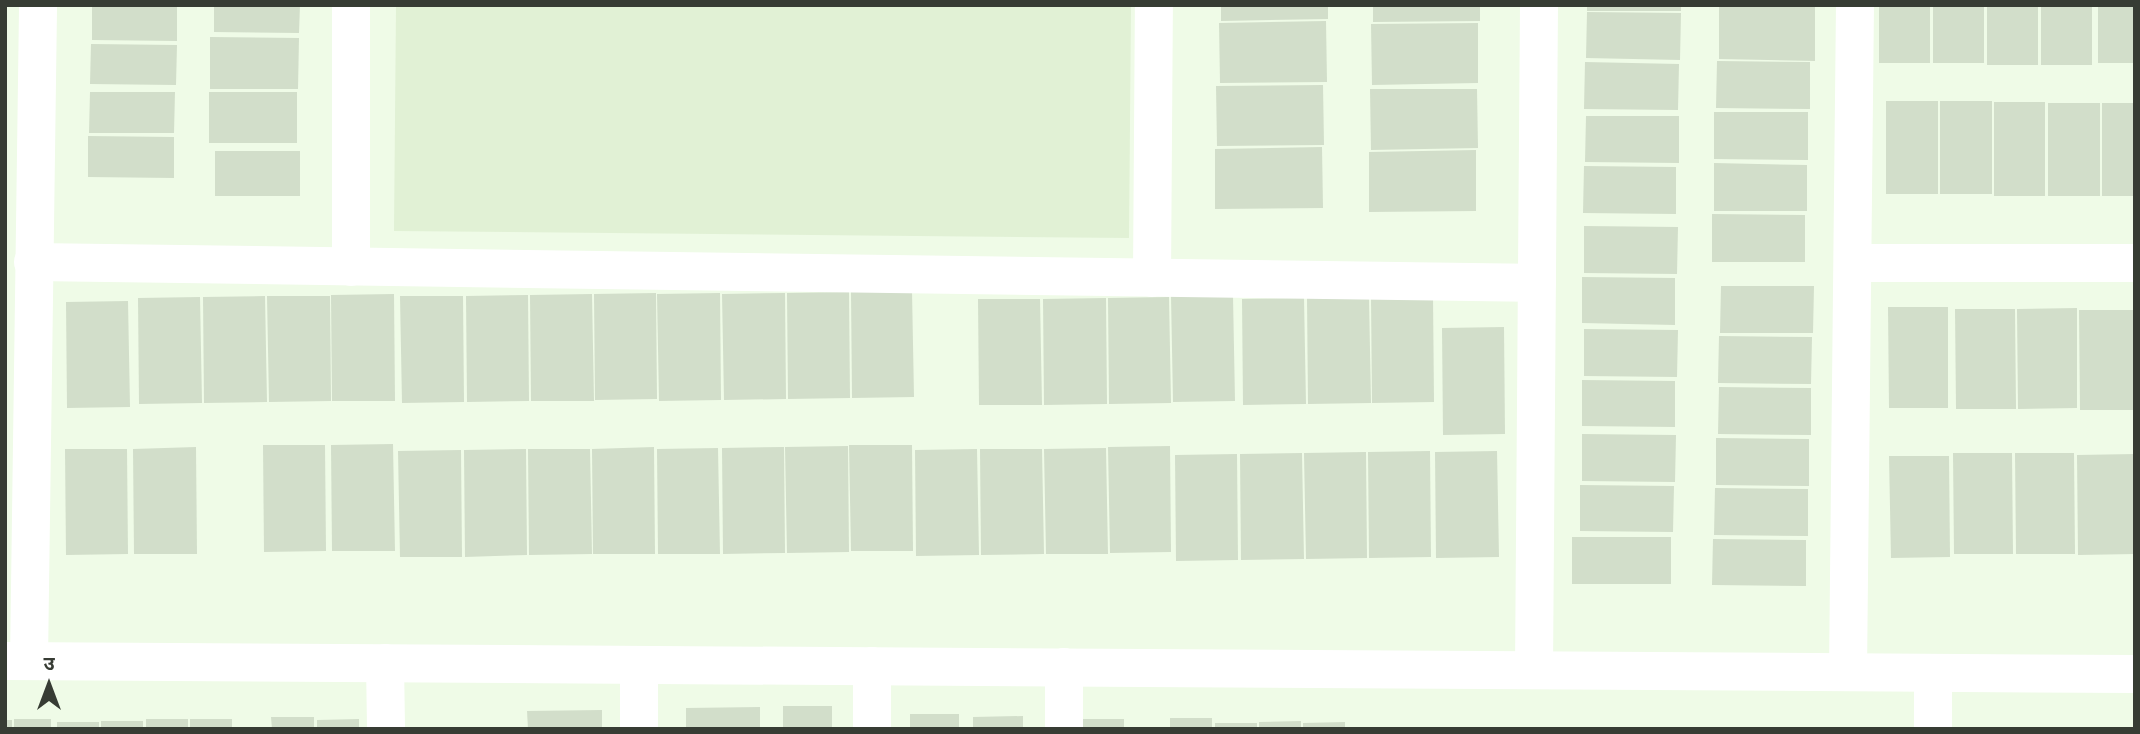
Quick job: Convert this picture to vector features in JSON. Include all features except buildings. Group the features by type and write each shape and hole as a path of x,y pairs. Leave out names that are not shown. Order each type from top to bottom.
{"street":[{"path":"38,5 33,262 17,661 2135,674"},
{"path":"351,5 351,267"},
{"path":"1152,278 1154,5"},
{"path":"1534,670 1539,5"},
{"path":"1848,672 1855,5"},
{"path":"33,262 1537,283"},
{"path":"1853,263 2135,263"},
{"path":"385,663 386,729"},
{"path":"639,665 639,729"},
{"path":"872,666 872,729"},
{"path":"1064,667 1064,729"},
{"path":"1933,673 1933,729"}],"shaded area":[{"path":"396,5 1131,5 1129,238 394,231"}]}
